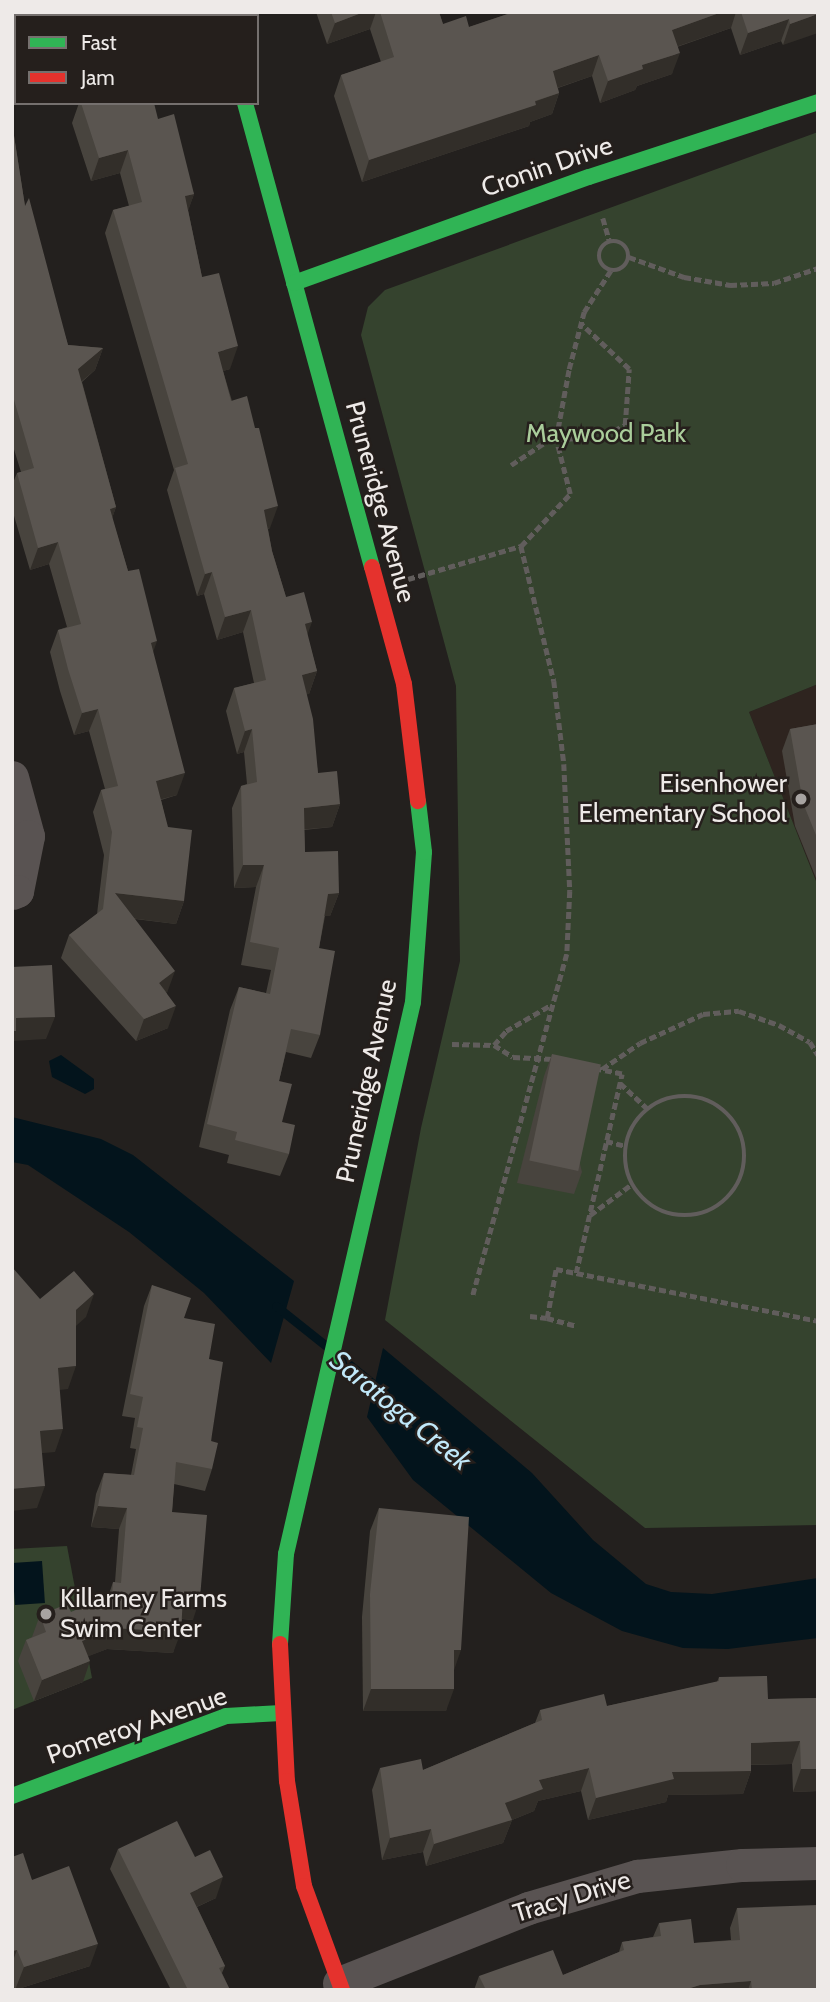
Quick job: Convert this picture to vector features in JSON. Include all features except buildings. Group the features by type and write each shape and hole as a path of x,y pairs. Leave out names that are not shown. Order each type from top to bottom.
{"main road":[{"name":"Cronin Drive","path":"294,283 589,177 818,102"},
{"name":"Pruneridge Avenue","path":"247,105 404,684 424,852 413,1002 319,1393 286,1554 279,1651 281,1713 304,1886 340,1986"},
{"name":"Pomeroy Avenue","path":"12,1797 226,1716 281,1713"}],"street":[{"path":"12,776 28,836 15,892"},
{"name":"Tracy Drive","path":"340,1986 528,1908 637,1876 742,1864 818,1863"}],"path":[{"path":"603,218 610,242"},
{"path":"610,242 623,244 629,257 684,277 730,285 774,283 818,268"},
{"path":"610,242 599,256 611,270"},
{"path":"611,270 621,269 629,257"},
{"path":"379,587 521,546 570,494 556,439 581,324 611,270"},
{"path":"511,465 556,439 604,435 625,425 629,369 581,324"},
{"path":"474,1296 540,1057 550,1005 567,954 570,891 564,764 554,681 521,546"},
{"path":"494,1045 506,1031 550,1005"},
{"path":"601,1070 640,1043 703,1014 739,1011 779,1025 810,1042 818,1055"},
{"path":"452,1044 494,1045 513,1057 540,1057 564,1062"},
{"path":"576,1273 622,1074 589,1067"},
{"path":"620,1083 648,1109"},
{"path":"693,1096 713,1103 740,1133 744,1170 724,1203 688,1217 652,1207 632,1184 624,1157 626,1146 638,1118 648,1109 672,1097 693,1096"},
{"path":"606,1141 626,1146"},
{"path":"589,1215 632,1184"},
{"path":"547,1318 556,1269 818,1321"},
{"path":"530,1316 577,1326"}],"shaded area":[{"name":"Eisenhower Elementary School","path":"818,684 818,886 749,712"}],"green space":[{"name":"Maywood Park","path":"818,132 818,684 749,712 818,886 818,1525 645,1528 385,1320 421,1128 460,961 456,686 361,335 368,307 385,290"},
{"name":"Killarney Farms Swim Center","path":"67,1546 92,1678 12,1710 12,1549"}],"water":[{"path":"61,1055 94,1079 94,1089 85,1094 52,1077 49,1061"},
{"path":"12,1117 101,1139 133,1155 294,1281 271,1363 204,1293 129,1232 28,1165 12,1162"},
{"path":"383,1348 532,1473 593,1540 646,1584 671,1592 712,1594 818,1578 818,1638 728,1649 683,1648 622,1631 551,1593 413,1480 367,1417"},
{"path":"42,1561 45,1603 15,1605 12,1563"}],"waterway":[{"name":"Saratoga Creek","path":"276,1306 325,1345"},
{"name":"Saratoga Creek","path":"341,1358 382,1391"}],"traffic: fast":[{"path":"294,283 589,177 818,102"},
{"path":"246,105 372,567"},
{"path":"280,1644 286,1554 413,1002 424,852 418,801"},
{"path":"12,1796 226,1716 281,1713"}],"traffic: jam":[{"path":"372,567 404,684 418,801"},
{"path":"280,1644 287,1781 304,1886 342,1990"}],"place":[{"name":"Eisenhower Elementary School","path":"801,799"},
{"name":"Killarney Farms Swim Center","path":"46,1614"}]}
